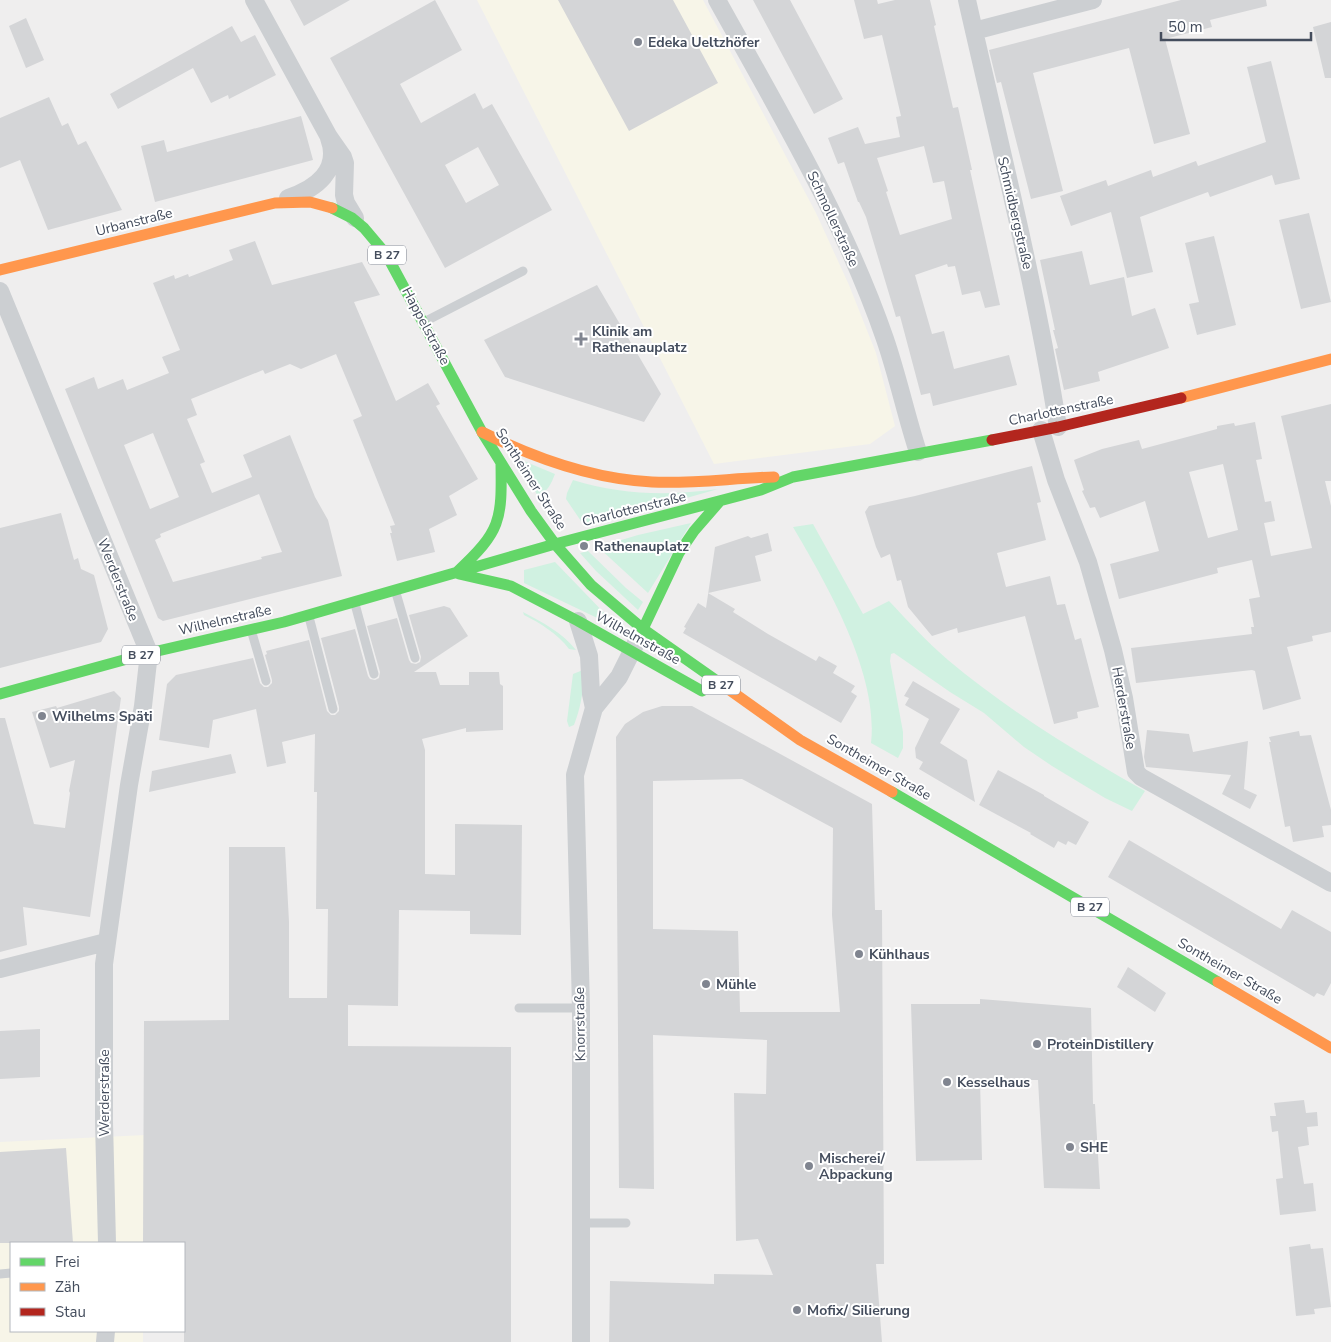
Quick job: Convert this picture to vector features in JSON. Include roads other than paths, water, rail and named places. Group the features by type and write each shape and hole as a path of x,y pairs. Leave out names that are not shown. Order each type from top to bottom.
{"main road":[{"name":"Happelstraße","path":"275,203 304,200 318,202 341,211 362,226 379,244 424,322 482,432"},
{"name":"Urbanstraße","path":"0,270 275,203"},
{"name":"Charlottenstraße","path":"555,544 761,490 793,477 1050,428 1173,401 1331,359"},
{"name":"Charlottenstraße","path":"482,432 546,460 578,471 620,479 653,482 793,477"},
{"name":"Sontheimer Straße","path":"482,432 531,511 555,544 591,585 643,630 800,740 960,830 1331,1048"},
{"path":"456,573 481,548 498,521 501,494 501,463"},
{"path":"643,630 679,553 694,531 720,501"},
{"name":"Wilhelmstraße","path":"0,694 149,653 284,622 555,544"},
{"name":"Wilhelmstraße","path":"456,573 511,586 710,695"},
{"name":"B 27","path":"735,708 800,740"}],"street":[{"name":"Happelstraße","path":"254,0 329,137 343,157 345,163 343,186 346,202 362,226"},
{"name":"Schmollerstraße","path":"717,0 802,156 846,242 885,339 918,452"},
{"name":"Schmidbergstraße","path":"967,0 1025,256 1054,396 1050,428"},
{"path":"974,31 1093,0"},
{"name":"Happelstraße","path":"275,203 306,191 320,181 332,158 329,137"},
{"name":"Werderstraße","path":"0,291 149,653 144,706 129,785 106,942 103,1056 104,1181 107,1242"},
{"name":"Herderstraße","path":"1050,428 1056,480 1088,562 1113,650 1124,698 1136,772 1141,777 1331,884"},
{"name":"Knorrstraße","path":"578,621 589,656 594,708 575,775 581,1008 581,1342"},
{"name":"Knorrstraße","path":"594,708 619,677 643,630"},
{"path":"0,969 106,942"}],"lane":[{"path":"424,322 523,271"},
{"path":"395,591 415,658"},
{"path":"355,602 374,674"},
{"path":"308,615 333,709"},
{"path":"251,630 266,681"},
{"path":"519,1008 581,1008"},
{"path":"582,1223 626,1223"}],"place":[{"name":"Edeka Ueltzhöfer","path":"638,42"},
{"name":"Klinik am Rathenauplatz","path":"581,339"},
{"name":"Rathenauplatz","path":"584,546"},
{"name":"Wilhelms Späti","path":"42,716"},
{"name":"Kühlhaus","path":"859,954"},
{"name":"Mühle","path":"706,984"},
{"name":"ProteinDistillery","path":"1037,1044"},
{"name":"Kesselhaus","path":"947,1082"},
{"name":"SHE","path":"1070,1147"},
{"name":"Mischerei/ Abpackung","path":"809,1166"},
{"name":"Mofix/ Silierung","path":"797,1310"}]}
